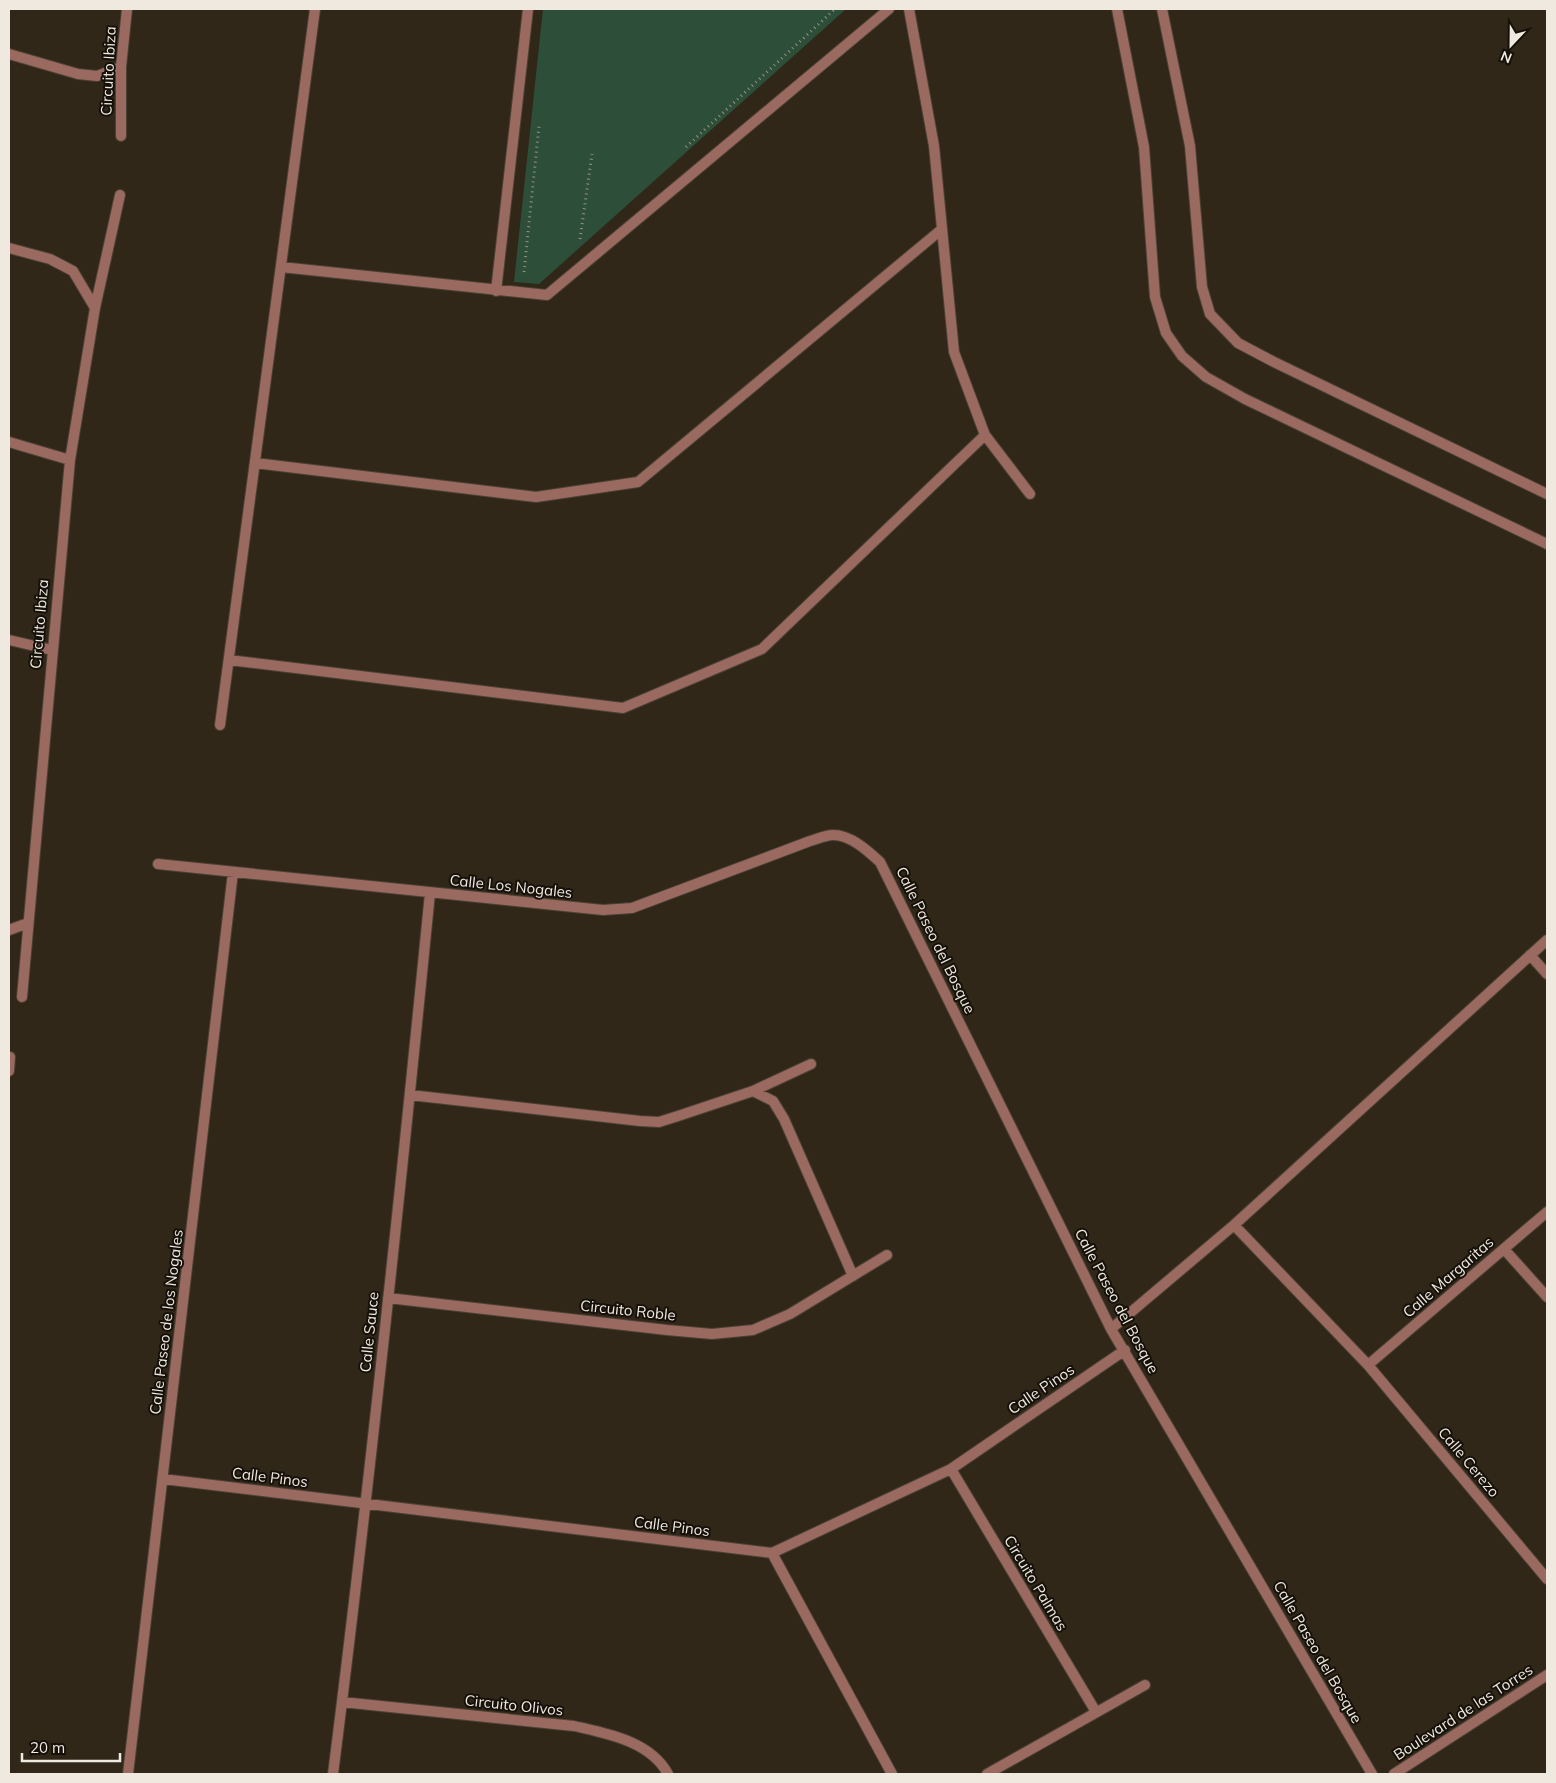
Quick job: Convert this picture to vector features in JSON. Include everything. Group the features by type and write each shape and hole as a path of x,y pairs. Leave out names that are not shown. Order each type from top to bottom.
{"street":[{"name":"Circuito Ibiza","path":"121,136 121,67 127,9"},
{"path":"220,724 315,9"},
{"path":"496,291 528,9"},
{"path":"281,267 547,296 889,9"},
{"path":"909,9 934,146 954,352 985,436 1030,494"},
{"path":"1117,9 1144,147 1155,297 1166,332 1182,356 1206,377 1245,399 1547,544"},
{"path":"1162,9 1190,146 1202,287 1210,314 1238,343 1547,494"},
{"path":"9,54 78,74 97,76 121,67"},
{"name":"Circuito Ibiza","path":"22,997 70,460 95,308 120,195"},
{"path":"255,463 536,497 638,482 942,229"},
{"path":"9,248 50,260 73,271 95,308"},
{"path":"228,660 623,708 762,650 985,436"},
{"path":"9,442 70,460"},
{"path":"9,640 52,650"},
{"name":"Calle Los Nogales","path":"158,864 604,910 632,908 810,841 833,835 850,839"},
{"name":"Calle Paseo del Bosque","path":"850,839 880,862 1111,1329 1372,1774"},
{"name":"Calle Paseo de los Nogales","path":"128,1774 233,872"},
{"name":"Calle Sauce","path":"333,1774 366,1504 430,893"},
{"path":"9,930 28,923"},
{"path":"1111,1329 1234,1225 1547,940"},
{"path":"1530,955 1547,974"},
{"path":"9,1071 10,1057"},
{"path":"410,1095 659,1122 753,1091 811,1064"},
{"path":"753,1091 773,1101 784,1119 853,1276"},
{"name":"Calle Margaritas","path":"1368,1365 1547,1212"},
{"name":"Calle Cerezo","path":"1234,1225 1368,1365 1547,1579"},
{"path":"1504,1249 1547,1297"},
{"name":"Circuito Roble","path":"388,1298 712,1334 754,1330 790,1314 887,1255"},
{"name":"Calle Pinos","path":"163,1479 772,1553 951,1469 1125,1350"},
{"name":"Circuito Palmas","path":"951,1469 1096,1712"},
{"path":"772,1553 892,1774"},
{"name":"Boulevard de las Torres","path":"1394,1774 1547,1675"},
{"path":"987,1774 1145,1685"},
{"name":"Circuito Olivos","path":"342,1702 574,1726 611,1734 642,1747 662,1764 668,1774"}],"path":[{"path":"681,152 835,9"},
{"path":"524,280 539,125"},
{"path":"586,240 579,247 592,154"}],"green space":[{"path":"543,9 846,9 539,284 514,282"}]}
